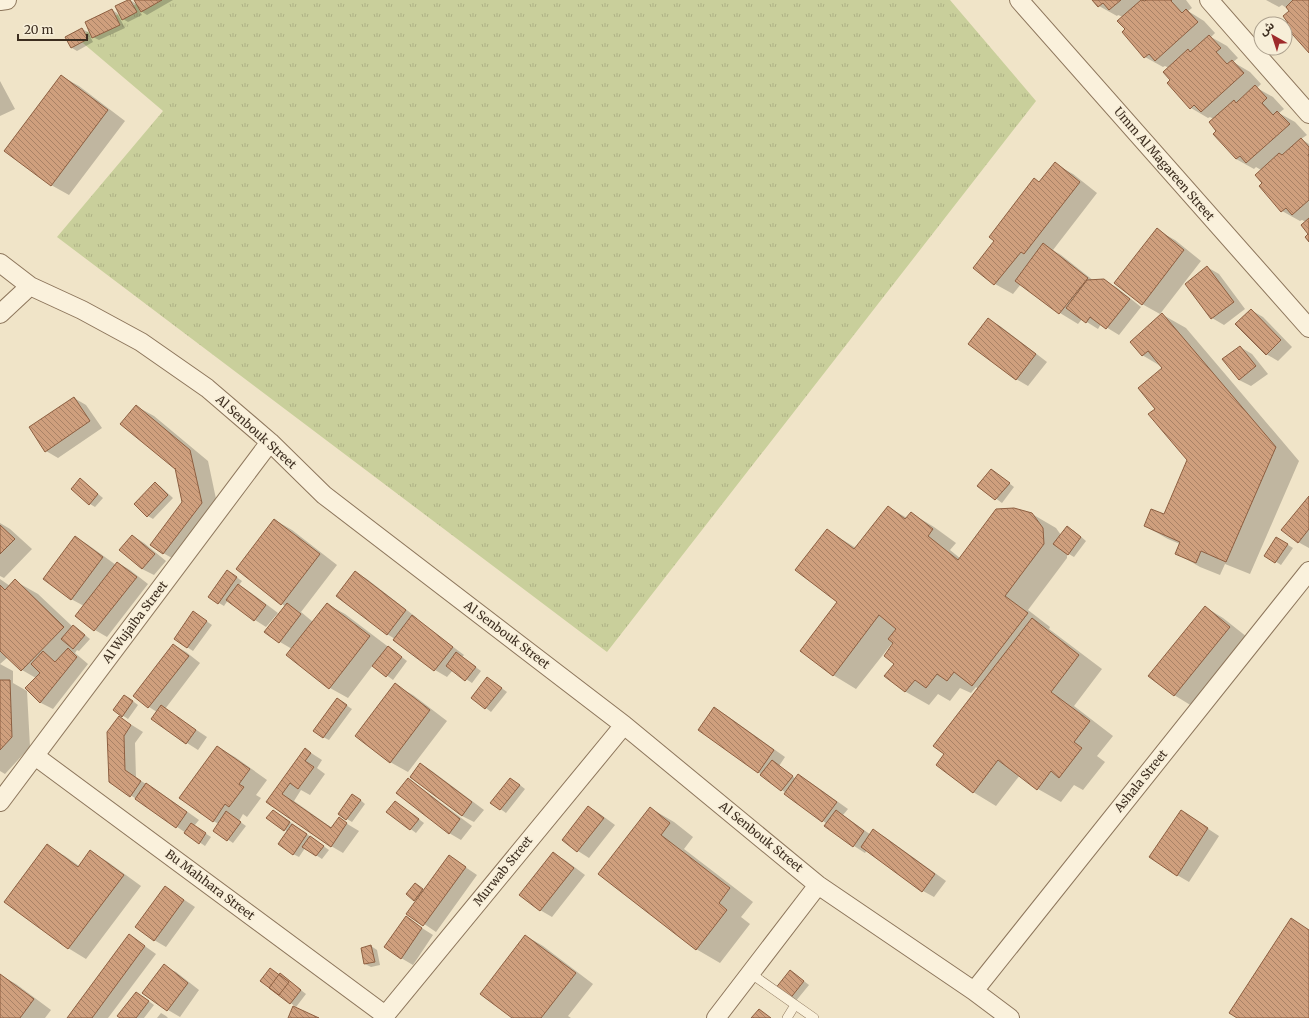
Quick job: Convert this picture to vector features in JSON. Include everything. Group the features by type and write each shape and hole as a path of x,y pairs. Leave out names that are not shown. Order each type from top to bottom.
{"street":[{"path":"0,1 7,0"},
{"name":"Umm Al Magareen Street","path":"1019,0 1309,328"},
{"path":"1209,0 1309,114"},
{"name":"Al Senbouk Street","path":"0,264 30,286 82,310 141,342 207,388 270,442 324,495 624,725 818,885 974,991 1010,1018"},
{"path":"0,314 30,286"},
{"name":"Al Wujaiba Street","path":"0,802 270,442"},
{"name":"Ashala Street","path":"974,991 1309,571"},
{"name":"Murwab Street","path":"384,1017 624,725"},
{"name":"Bu Mahhara Street","path":"35,756 384,1017"},
{"path":"716,1018 818,885"}],"lane":[{"path":"750,973 814,1018"},
{"path":"787,1018 796,1005"}],"green space":[{"path":"143,0 950,0 1036,101 607,652 57,237 163,111 77,38"}],"building":[{"path":"130,0 137,12 122,20 115,6"},
{"path":"134,0 162,0 141,12"},
{"path":"1092,0 1121,0 1109,10 1103,3 1098,7"},
{"path":"1141,0 1172,0 1171,1 1182,13 1186,9 1198,22 1155,61 1149,54 1144,58 1122,32 1125,29 1117,21"},
{"path":"1293,0 1309,0 1309,53 1293,35 1293,16 1283,16 1289,11 1286,7"},
{"path":"112,9 120,25 92,38 85,22"},
{"path":"82,28 88,39 71,48 65,37"},
{"path":"1209,35 1221,48 1216,52 1227,64 1232,60 1244,73 1201,112 1194,105 1190,109 1167,83 1170,80 1163,72 1188,49 1190,52"},
{"path":"61,75 108,110 51,186 4,151"},
{"path":"1255,85 1267,98 1262,103 1273,115 1277,111 1290,124 1246,163 1240,156 1236,159 1213,134 1216,131 1209,122 1234,100 1236,103"},
{"path":"1301,138 1309,147 1309,200 1292,215 1286,208 1281,212 1259,186 1262,183 1255,175 1279,153 1282,155"},
{"path":"1055,162 1080,182 1024,254 1021,252 994,285 973,268 994,241 989,237 1034,178 1039,182"},
{"path":"1309,218 1309,242 1305,237 1308,234 1301,225"},
{"path":"1157,228 1184,250 1142,305 1114,283"},
{"path":"1043,243 1088,278 1059,314 1015,281"},
{"path":"1207,266 1234,302 1211,319 1185,284"},
{"path":"1104,279 1130,299 1106,329 1090,317 1086,323 1066,308 1087,280"},
{"path":"1251,309 1281,340 1266,355 1235,324"},
{"path":"1162,313 1276,447 1226,562 1201,551 1196,563 1175,554 1180,542 1144,526 1151,509 1164,514 1187,460 1148,414 1155,409 1138,388 1162,368 1148,351 1142,356 1130,342"},
{"path":"988,318 1036,354 1016,380 968,344"},
{"path":"1240,346 1256,366 1239,380 1222,359"},
{"path":"74,397 90,421 45,452 29,427"},
{"path":"136,405 190,450 202,503 163,554 150,545 182,502 175,468 120,424"},
{"path":"991,469 1010,483 995,500 977,486"},
{"path":"80,478 98,494 89,505 71,489"},
{"path":"155,482 168,495 147,517 134,504"},
{"path":"1309,496 1309,529 1298,543 1281,530"},
{"path":"888,506 905,519 911,512 933,529 928,536 958,560 996,509 1014,508 1032,513 1043,528 1044,544 1005,596 1028,613 972,686 954,672 947,681 937,674 926,688 915,680 905,692 884,676 894,664 884,656 893,643 888,639 896,629 879,615 833,676 800,651 837,602 795,570 827,529 854,549"},
{"path":"274,519 320,554 281,605 236,569"},
{"path":"0,525 15,539 0,554"},
{"path":"1067,526 1081,537 1068,555 1053,544"},
{"path":"132,535 155,554 142,569 119,550"},
{"path":"75,536 103,557 71,600 43,579"},
{"path":"1276,537 1288,544 1275,563 1264,556"},
{"path":"117,562 137,577 94,631 75,616"},
{"path":"227,570 237,577 218,604 208,597"},
{"path":"355,571 406,610 387,635 336,596"},
{"path":"15,579 64,627 21,671 0,651 0,585 5,590"},
{"path":"238,584 266,605 254,621 226,600"},
{"path":"287,603 301,614 279,643 264,632"},
{"path":"327,603 370,636 329,689 286,655"},
{"path":"1205,606 1230,627 1174,696 1148,676"},
{"path":"193,611 207,621 187,648 174,639"},
{"path":"412,615 453,647 434,671 393,640"},
{"path":"1032,618 1079,655 1051,692 1090,721 1074,742 1082,748 1059,778 1051,771 1037,790 998,760 973,793 936,765 944,754 933,746"},
{"path":"73,625 85,635 73,649 61,639"},
{"path":"173,644 189,656 148,708 133,696"},
{"path":"388,646 402,657 386,677 372,666"},
{"path":"68,648 77,657 40,703 25,688 40,673 31,664 43,651 55,662"},
{"path":"456,652 476,667 465,681 446,666"},
{"path":"487,677 502,688 485,709 471,698"},
{"path":"0,680 10,680 12,737 0,750"},
{"path":"395,683 430,710 390,763 355,736"},
{"path":"124,695 133,701 122,717 113,710"},
{"path":"337,698 347,705 323,738 313,731"},
{"path":"161,705 196,730 186,744 151,719"},
{"path":"714,707 774,750 758,773 698,730"},
{"path":"119,716 131,725 124,736 125,770 141,781 130,797 109,782 107,732"},
{"path":"217,746 250,769 239,784 244,787 229,807 225,804 213,822 179,798"},
{"path":"305,748 311,753 305,761 314,767 298,789 290,783 282,794 331,828 339,817 347,823 331,847 266,802"},
{"path":"772,760 793,776 781,791 760,775"},
{"path":"420,763 472,802 462,816 410,777"},
{"path":"798,774 837,802 822,822 784,794"},
{"path":"408,778 460,819 449,834 396,793"},
{"path":"510,778 520,785 500,810 490,803"},
{"path":"146,783 187,812 176,828 135,799"},
{"path":"352,794 361,800 346,820 338,814"},
{"path":"395,801 419,819 410,830 386,812"},
{"path":"588,806 604,818 577,852 562,840"},
{"path":"650,807 670,823 661,835 730,888 719,903 727,910 696,950 598,874"},
{"path":"273,810 290,822 284,831 266,818"},
{"path":"836,810 864,831 853,847 824,826"},
{"path":"1181,810 1208,828 1177,876 1149,857"},
{"path":"226,811 241,822 227,841 213,831"},
{"path":"191,823 206,833 199,844 184,833"},
{"path":"292,824 307,834 293,855 278,844"},
{"path":"873,829 935,874 922,892 861,847"},
{"path":"310,836 324,846 316,856 302,847"},
{"path":"47,844 78,867 90,850 124,875 68,949 4,902"},
{"path":"553,852 574,868 540,911 519,895"},
{"path":"449,855 466,867 423,926 406,914"},
{"path":"415,883 423,889 414,901 406,894"},
{"path":"165,886 184,900 154,941 135,927"},
{"path":"406,916 422,928 401,959 384,947"},
{"path":"1291,918 1309,930 1309,1018 1237,1018 1229,1013"},
{"path":"129,934 145,946 92,1018 67,1018"},
{"path":"525,935 576,973 541,1018 512,1018 480,994"},
{"path":"371,945 375,962 364,964 361,948"},
{"path":"164,964 188,983 167,1011 142,993"},
{"path":"270,968 289,982 279,995 260,981"},
{"path":"790,970 804,981 789,1000 775,989"},
{"path":"280,973 301,990 290,1004 269,988"},
{"path":"0,974 34,999 20,1018 0,1018"},
{"path":"136,992 149,1001 136,1018 120,1018 117,1016"},
{"path":"293,1006 319,1018 288,1018"},
{"path":"759,1009 771,1018 751,1018"}]}
